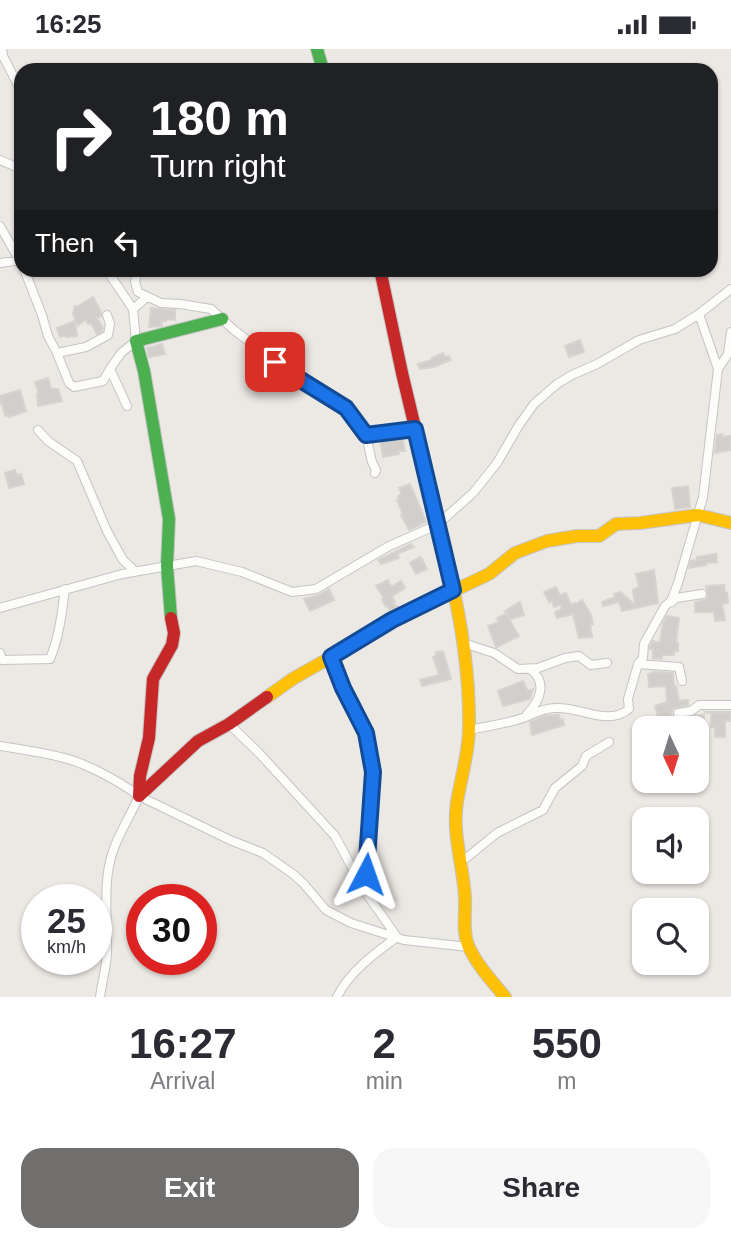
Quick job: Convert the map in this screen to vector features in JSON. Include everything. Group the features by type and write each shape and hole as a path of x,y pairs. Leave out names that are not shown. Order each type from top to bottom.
{"street":[{"path":"2,49 14,77"},
{"path":"0,226 14,249"},
{"path":"27,277 48,336 69,383 74,387 103,381 121,353 136,341 222,319"},
{"path":"100,997 107,955 108,871 121,829 139,796 140,775 149,738 153,679 172,645 174,633 167,566 169,519 145,370 136,341 133,309 111,277"},
{"path":"137,277 136,289 147,297 161,303 211,309 296,377 346,408 366,435 375,473"},
{"path":"382,277 463,643 469,699 469,730 455,830 465,897 466,936 482,968 505,997"},
{"path":"0,607 135,571 196,561 242,572 292,591 316,589 389,546 437,525 473,493 497,463 534,404 557,384 639,340 675,329 731,289"},
{"path":"133,309 147,297"},
{"path":"469,730 554,708 610,717 621,715 629,709 628,699 638,664 643,658 644,643 665,606 671,601 703,497 718,369 699,314"},
{"path":"57,353 86,348 108,335 110,324 107,315"},
{"path":"718,369 728,354 731,332"},
{"path":"110,369 127,405"},
{"path":"38,429 48,441 78,461 107,531 123,560 135,571"},
{"path":"366,435 415,429"},
{"path":"139,796 198,741 229,724 294,678 392,620 489,574 515,553 545,541 599,536 616,524 698,515 731,523"},
{"path":"0,653 2,660 50,659 56,644 65,589"},
{"path":"665,606 676,598 702,594"},
{"path":"463,643 494,653 518,669 538,668 579,656 591,665 607,663"},
{"path":"331,657 366,733 373,772 363,890"},
{"path":"638,664 679,667 682,681"},
{"path":"522,718 534,706 541,688 535,672 529,668"},
{"path":"539,698 554,708"},
{"path":"678,713 691,711 699,705 731,705"},
{"path":"229,724 335,836 363,890 397,937"},
{"path":"459,864 497,833 543,810 555,788 582,766 586,756 609,742"},
{"path":"0,746 63,757 230,840 263,853 303,883 326,910 359,927 404,940 470,947"},
{"path":"337,997 343,985 367,960 397,937"}],"building":[{"path":"93,297 101,312 101,316 97,318 103,328 97,334 86,320 78,325 73,314 75,306"},
{"path":"151,308 175,310 175,320 166,319 161,321 162,326 149,327"},
{"path":"75,321 77,336 60,337 57,328"},
{"path":"580,340 584,352 569,357 565,346"},
{"path":"162,344 165,354 149,357 147,348"},
{"path":"443,353 451,360 420,369 418,364"},
{"path":"48,378 51,389 58,389 62,401 38,406 39,394 35,382"},
{"path":"20,390 26,411 5,416 0,396"},
{"path":"722,434 722,437 731,436 731,450 715,453 717,435"},
{"path":"402,437 405,451 383,457 380,440"},
{"path":"15,470 17,475 21,474 24,484 9,488 5,473"},
{"path":"410,484 426,522 409,530 397,500 402,494 399,488"},
{"path":"688,486 690,507 675,509 672,488"},
{"path":"411,544 414,547 397,554 399,558 381,564 378,560"},
{"path":"716,554 717,562 689,568 691,561 697,560 697,557"},
{"path":"420,557 427,569 416,574 410,563"},
{"path":"654,570 658,603 622,611 619,602 603,606 602,602 621,592 635,605 633,590 639,587 636,574"},
{"path":"388,580 391,587 401,581 405,588 392,596 395,602 392,603 398,607 390,611 376,586"},
{"path":"724,585 728,603 722,604 725,620 715,621 714,612 695,612 695,602 708,597 706,586"},
{"path":"556,587 560,595 566,593 571,605 582,600 591,615 592,637 579,638 573,614 557,618 555,612 562,609 561,605 554,607 544,592"},
{"path":"329,589 334,600 310,611 304,599"},
{"path":"520,602 524,615 510,619 505,611"},
{"path":"506,614 519,636 496,647 488,626 499,622 497,618"},
{"path":"667,616 679,618 676,642 678,651 674,651 674,655 662,655 662,659 653,658 653,649 650,649 650,646 653,641 660,643 663,623"},
{"path":"443,651 451,679 422,686 420,680 439,675 433,657 436,652"},
{"path":"673,673 679,701 688,700 688,705 673,708 672,716 658,716 655,706 667,702 666,686 649,687 648,674"},
{"path":"523,681 528,691 533,689 530,699 503,706 498,691"},
{"path":"711,712 731,712 731,721 725,721 725,737 715,737 715,727 711,727"},
{"path":"559,715 564,725 532,735 530,722 544,716"}],"traffic: fast":[{"path":"317,49 321,63"},
{"path":"171,618 167,566 169,519 144,371 136,341 222,319"}],"traffic: slow":[{"path":"267,697 392,620 489,574 515,553 547,541 577,536 599,536 616,524 698,515 731,523"},
{"path":"450,574 464,650 469,708 468,747 456,814 465,897 465,933 475,959 505,997"}],"traffic: jam":[{"path":"382,277 450,574"},
{"path":"171,618 174,633 172,645 153,679 149,738 140,776 139,796 198,741 229,724 267,697"}],"route":[{"path":"275,362 346,408 366,435 415,429 453,590 392,620 331,657 366,733 373,772 366,874"}]}
